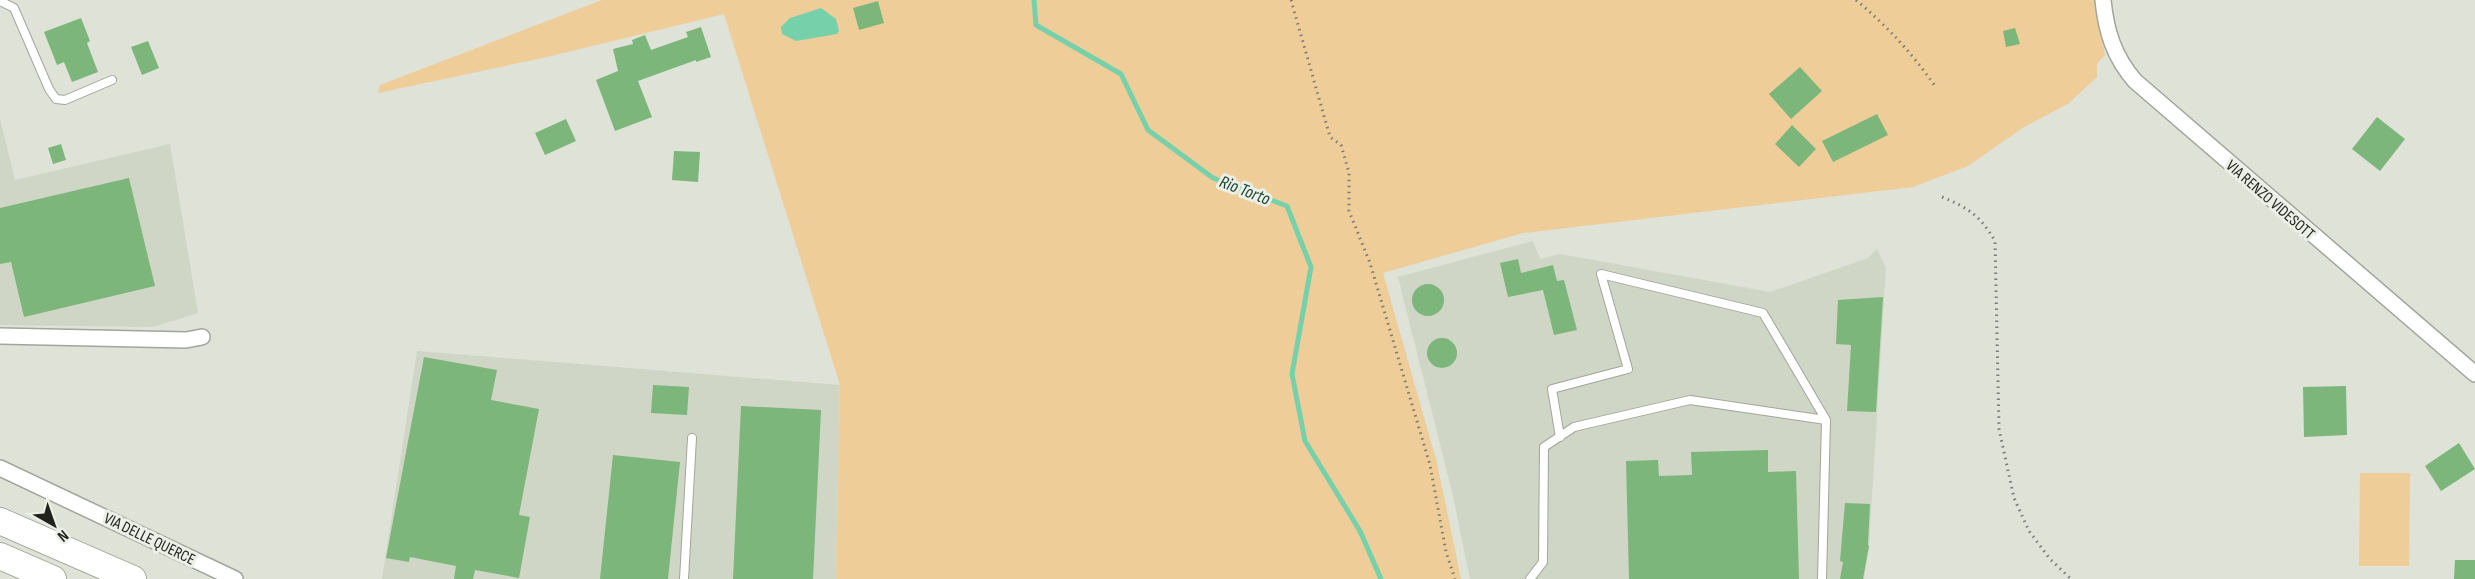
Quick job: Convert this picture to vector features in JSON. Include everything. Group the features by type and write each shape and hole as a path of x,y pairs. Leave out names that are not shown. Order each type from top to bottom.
{"highway":[{"path":"0,521 133,579"},
{"path":"0,556 53,579"}],"street":[{"name":"VIA RENZO VIDESOTT","path":"2103,0 2110,41 2135,81 2475,374"},
{"path":"0,336 186,340 202,337"},
{"name":"VIA DELLE QUERCE","path":"0,468 235,579"}],"lane":[{"path":"0,1 14,8 49,89 56,99 65,100 112,80"},
{"path":"1560,437 1552,389 1628,369 1601,274 1763,313 1826,420 1822,579"},
{"path":"1530,579 1543,561 1544,447 1574,427 1690,400 1826,420"},
{"path":"684,579 692,438"}],"path":[{"path":"1291,0 1330,137 1341,145 1349,173 1349,211 1370,263 1430,465 1446,552 1455,579"},
{"path":"1856,0 1885,24 1909,49 1935,86"},
{"path":"1942,197 1963,206 1980,217 1995,241 1999,429 2014,498 2030,531 2049,559 2071,579"}],"shaded area":[{"path":"602,0 2096,0 2105,55 2097,64 2097,77 2068,104 2024,127 1968,166 1913,187 1523,233 1383,273 1437,463 1461,579 836,579 840,385 724,14 547,57 378,93 380,85"},
{"path":"821,8 836,19 839,31 837,34 796,41 782,34 781,27 790,18"},
{"path":"0,118 15,180 170,144 198,313 153,327 0,325"},
{"path":"1533,241 1540,259 1560,254 1770,292 1868,258 1877,249 1886,268 1869,546 1864,579 1470,579 1453,496 1398,277"},
{"path":"417,351 840,385 836,579 382,579"},
{"path":"2360,473 2410,473 2409,566 2359,566"}],"building":[{"path":"878,1 884,23 859,30 853,8"},
{"path":"81,18 98,72 72,82 64,62 57,65 44,32"},
{"path":"701,27 711,57 696,62 696,60 638,81 652,117 615,131 596,80 618,71 613,49 633,44 632,40 645,35 651,50 688,37 686,32"},
{"path":"2015,28 2020,44 2006,47 2003,31"},
{"path":"148,41 159,68 142,75 131,47"},
{"path":"1800,67 1822,91 1791,119 1769,94"},
{"path":"1877,114 1888,135 1833,162 1822,141"},
{"path":"2377,117 2405,139 2380,171 2352,149"},
{"path":"566,119 576,141 545,155 535,133"},
{"path":"1792,125 1816,149 1799,167 1775,144"},
{"path":"61,144 66,160 53,164 48,148"},
{"path":"674,151 700,152 698,182 672,180"},
{"path":"129,178 155,286 24,317 11,262 0,264 0,208"},
{"path":"1518,259 1521,273 1553,265 1557,281 1564,280 1577,330 1554,335 1543,290 1508,297 1500,263"},
{"path":"1428,284 1439,289 1444,300 1439,311 1428,316 1417,311 1412,300 1417,289"},
{"path":"1883,297 1876,412 1847,411 1851,345 1836,344 1838,300"},
{"path":"1442,338 1453,342 1457,353 1453,364 1442,368 1431,364 1427,353 1431,342"},
{"path":"424,357 497,370 491,400 539,409 519,515 530,517 519,578 475,570 473,579 454,579 456,566 410,557 409,562 386,558"},
{"path":"653,385 689,387 687,415 651,413"},
{"path":"2346,386 2347,435 2304,437 2303,387"},
{"path":"741,406 821,410 813,579 733,579"},
{"path":"2459,443 2475,469 2441,491 2425,466"},
{"path":"1768,450 1768,472 1796,471 1799,579 1629,579 1626,461 1658,460 1659,476 1692,475 1691,452"},
{"path":"613,455 680,462 668,579 600,579"},
{"path":"1845,503 1870,504 1869,546 1863,579 1840,579 1843,562 1840,561"},
{"path":"2455,560 2475,560 2475,579 2454,579"}],"waterway":[{"name":"Rio Torto","path":"1034,0 1036,25 1121,74 1148,130 1213,178 1287,206 1311,267 1292,374 1305,441 1360,531 1381,579"}]}
